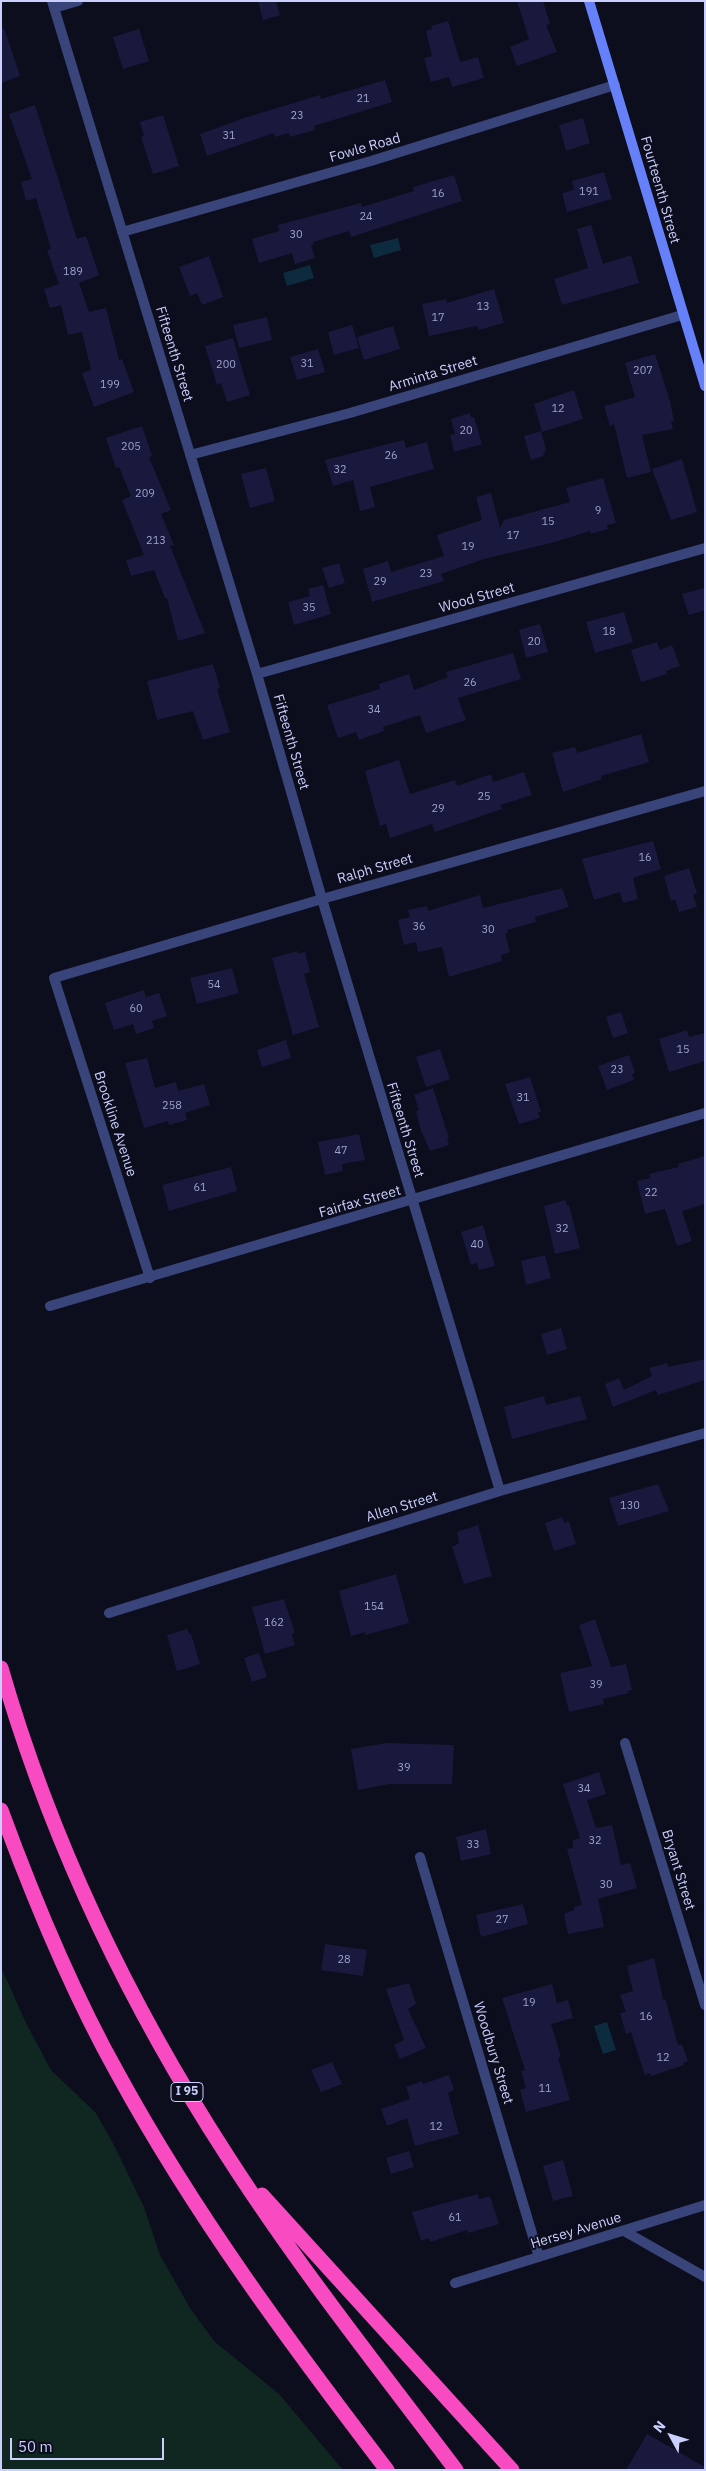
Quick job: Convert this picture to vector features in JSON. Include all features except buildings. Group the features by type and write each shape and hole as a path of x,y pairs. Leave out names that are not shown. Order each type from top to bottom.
{"highway":[{"name":"I 95","path":"1,1668 24,1744 81,1888 150,2025 228,2157 315,2283 456,2470"},
{"path":"1,1810 53,1944 117,2073 153,2137 233,2261 387,2470"},
{"path":"228,2157 512,2470"},
{"path":"365,2441 382,2470"}],"street":[{"path":"53,5 78,1"},
{"name":"Fourteenth Street","path":"589,1 682,315 705,386"},
{"name":"Fifteenth Street","path":"53,5 257,674 322,899 500,1491"},
{"name":"Fowle Road","path":"122,232 371,161 615,85"},
{"name":"Arminta Street","path":"190,455 350,414 682,315"},
{"name":"Wood Street","path":"257,674 705,548"},
{"name":"Ralph Street","path":"54,978 322,899 705,791"},
{"name":"Brookline Avenue","path":"54,978 150,1278"},
{"name":"Fairfax Street","path":"50,1306 412,1201 705,1113"},
{"name":"Allen Street","path":"109,1613 500,1491 705,1433"},
{"name":"Bryant Street","path":"625,1743 705,2006"},
{"name":"Woodbury Street","path":"420,1857 539,2257"},
{"name":"Hersey Avenue","path":"456,2283 705,2205"},
{"path":"624,2231 705,2278"}],"green space":[{"path":"1,1967 26,2023 51,2070 96,2113 114,2145 144,2207 160,2255 190,2308 214,2341 279,2394 343,2470 1,2470"}],"water":[{"path":"398,238 401,250 374,258 370,245"},
{"path":"310,265 314,278 287,286 283,273"},
{"path":"607,2022 616,2050 603,2054 594,2026"}]}
